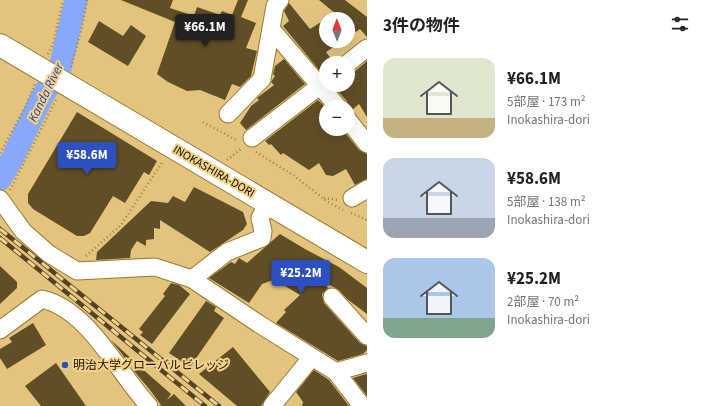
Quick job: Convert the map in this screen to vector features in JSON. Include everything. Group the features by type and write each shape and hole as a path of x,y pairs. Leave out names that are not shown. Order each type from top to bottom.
{"main road":[{"name":"INOKASHIRA-DORI","path":"0,45 367,262"}],"street":[{"path":"228,114 262,79 275,6 280,0"},
{"path":"271,29 319,79"},
{"path":"355,57 367,48"},
{"path":"248,142 319,86"},
{"path":"355,129 367,144"},
{"path":"352,198 367,189"},
{"path":"5,195 23,231 49,254 72,269 77,271 155,267 192,279 336,372 362,406"},
{"path":"192,279 227,252 262,238 263,231 260,218 268,203"},
{"path":"332,297 367,336"},
{"path":"0,330 42,299 55,302 95,336 135,391 149,406"},
{"path":"283,402 312,357"},
{"path":"336,372 367,363"}],"path":[{"path":"0,153 25,108 53,76 53,44 63,0"},
{"path":"5,195 53,76 82,28 87,0"},
{"path":"203,122 248,142 340,209 367,220"},
{"path":"226,162 248,142"},
{"path":"72,269 121,225 160,166"}],"building":[{"path":"121,0 173,0 170,8 194,16 197,7 220,15 222,11 232,15 238,0 248,0 241,17 256,23 246,48 257,51 251,76 240,87 232,84 225,100 200,90 187,91 168,82 157,74 175,22"},
{"path":"319,0 345,0 367,17 367,37 360,29 356,32 355,31 355,12 334,12"},
{"path":"289,3 310,29 319,23 319,48 332,48 326,52 329,56 319,56 319,70 283,26 289,21 284,11"},
{"path":"99,21 123,36 131,25 146,36 128,66 88,42"},
{"path":"284,59 305,84 246,130 240,123 251,106 259,100 257,98 274,85 271,82 275,76 273,74 275,66"},
{"path":"367,61 367,117 359,104 355,108 355,100 346,100 339,92 355,92 355,71"},
{"path":"318,100 319,136 348,136 359,150 367,154 367,179 355,185 346,169 333,176 326,175 319,163 309,170 283,153 281,155 271,144 269,145 265,141"},
{"path":"77,112 157,161 149,175 144,172 125,203 113,196 90,233 84,236 77,236 33,209 28,203 28,194"},
{"path":"194,187 243,212 247,224 243,230 210,252 160,220 160,229 154,228 154,239 146,240 146,246 137,241 131,250 130,258 96,260 97,252 151,201 168,203 173,196 185,202"},
{"path":"280,234 339,267 367,288 367,314 347,299 339,290 322,281 328,288 322,294 324,303 360,343 367,346 367,350 363,354 338,361 276,323 286,312 284,310 300,295 285,286 285,276 262,284 249,303 209,278 231,262 235,264 239,258 247,263"},
{"path":"0,266 17,282 17,288 0,304"},
{"path":"171,283 179,285 190,294 152,344 140,335 143,332 139,329 165,296 163,294"},
{"path":"206,301 216,307 214,311 224,318 190,367 169,353"},
{"path":"33,323 46,345 7,369 0,358 0,349 12,342 9,338"},
{"path":"111,340 134,361 130,366 122,354"},
{"path":"233,347 270,392 261,406 237,406 199,374"},
{"name":"明治大学グローバルビレッジ","path":"56,363 86,406 41,406 25,386"},
{"path":"139,366 171,394 167,400 174,394 186,406 159,406 161,405 134,371"},
{"path":"314,370 329,380 349,406 302,406 303,402 296,392"},
{"path":"367,375 367,396 353,378"}],"waterway":[{"name":"Kanda River","path":"0,179 12,159 42,97 60,68 76,0"}],"railway":[{"path":"0,229 219,406"},
{"path":"0,238 205,406"}],"place":[{"name":"明治大学グローバルビレッジ","path":"65,365"}]}
